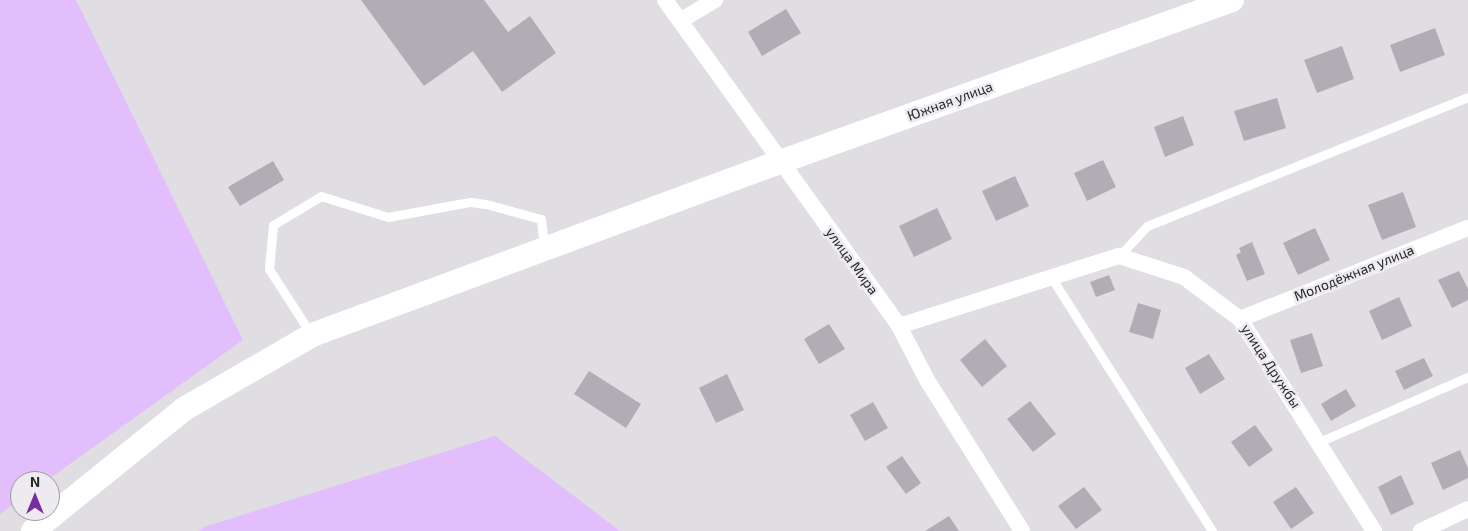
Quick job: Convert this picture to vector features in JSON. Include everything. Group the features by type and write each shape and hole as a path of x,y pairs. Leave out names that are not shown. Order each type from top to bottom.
{"main road":[{"name":"Южная улица","path":"33,531 184,409 312,336 780,162 1232,0"}],"street":[{"name":"улица Мира","path":"665,0 899,326 927,380 1022,531"},
{"path":"680,21 715,0"},
{"name":"Молодёжная улица","path":"1240,319 1468,228"},
{"path":"899,326 1119,256"},
{"name":"улица Дружбы","path":"1119,256 1184,277 1240,319 1374,531"},
{"path":"1421,531 1468,509"}],"lane":[{"path":"1119,256 1147,226 1468,97"},
{"path":"312,336 269,269 273,225 321,196 388,217 470,202 486,204 541,219 545,250"},
{"path":"1051,277 1212,531"},
{"path":"1319,442 1468,377"}],"shaded area":[{"path":"0,0 76,0 243,340 60,471 10,471 10,506 0,514"},
{"path":"495,436 620,531 199,531 204,527"}],"building":[{"path":"361,0 484,0 508,32 530,16 556,53 502,92 473,51 424,86"},
{"path":"786,9 801,33 762,56 748,32"},
{"path":"1435,28 1445,55 1400,72 1390,45"},
{"path":"1342,46 1354,79 1317,93 1304,60"},
{"path":"1277,98 1286,128 1244,141 1234,111"},
{"path":"1183,116 1194,145 1165,157 1154,127"},
{"path":"1103,160 1116,187 1087,201 1074,173"},
{"path":"273,161 284,180 240,206 228,187"},
{"path":"1015,176 1029,206 996,221 982,191"},
{"path":"1403,192 1416,227 1382,240 1368,205"},
{"path":"937,208 952,239 914,257 899,226"},
{"path":"1315,228 1330,260 1298,275 1283,243"},
{"path":"1252,242 1265,274 1247,281 1236,255 1241,252 1239,248"},
{"path":"1459,271 1468,289 1468,300 1452,308 1438,280"},
{"path":"1109,275 1115,290 1096,297 1090,282"},
{"path":"1399,297 1412,326 1382,340 1369,311"},
{"path":"1138,303 1161,310 1153,339 1129,332"},
{"path":"829,324 845,349 819,364 804,339"},
{"path":"1312,333 1323,366 1301,373 1290,340"},
{"path":"985,339 1007,366 982,387 960,360"},
{"path":"1209,354 1225,379 1200,394 1185,368"},
{"path":"1424,358 1433,376 1404,390 1395,371"},
{"path":"589,371 641,404 626,428 574,394"},
{"path":"727,374 744,410 716,423 699,388"},
{"path":"1346,389 1356,406 1331,421 1321,404"},
{"path":"1030,401 1056,434 1033,452 1007,419"},
{"path":"873,402 888,428 865,441 850,415"},
{"path":"1255,425 1273,450 1249,467 1231,442"},
{"path":"1460,450 1468,468 1468,478 1443,490 1431,463"},
{"path":"902,456 921,483 906,494 886,467"},
{"path":"1401,475 1414,504 1391,515 1378,487"},
{"path":"1084,487 1102,510 1076,529 1058,506"},
{"path":"1296,487 1314,513 1291,529 1273,502"},
{"path":"949,516 959,531 925,531"}]}
